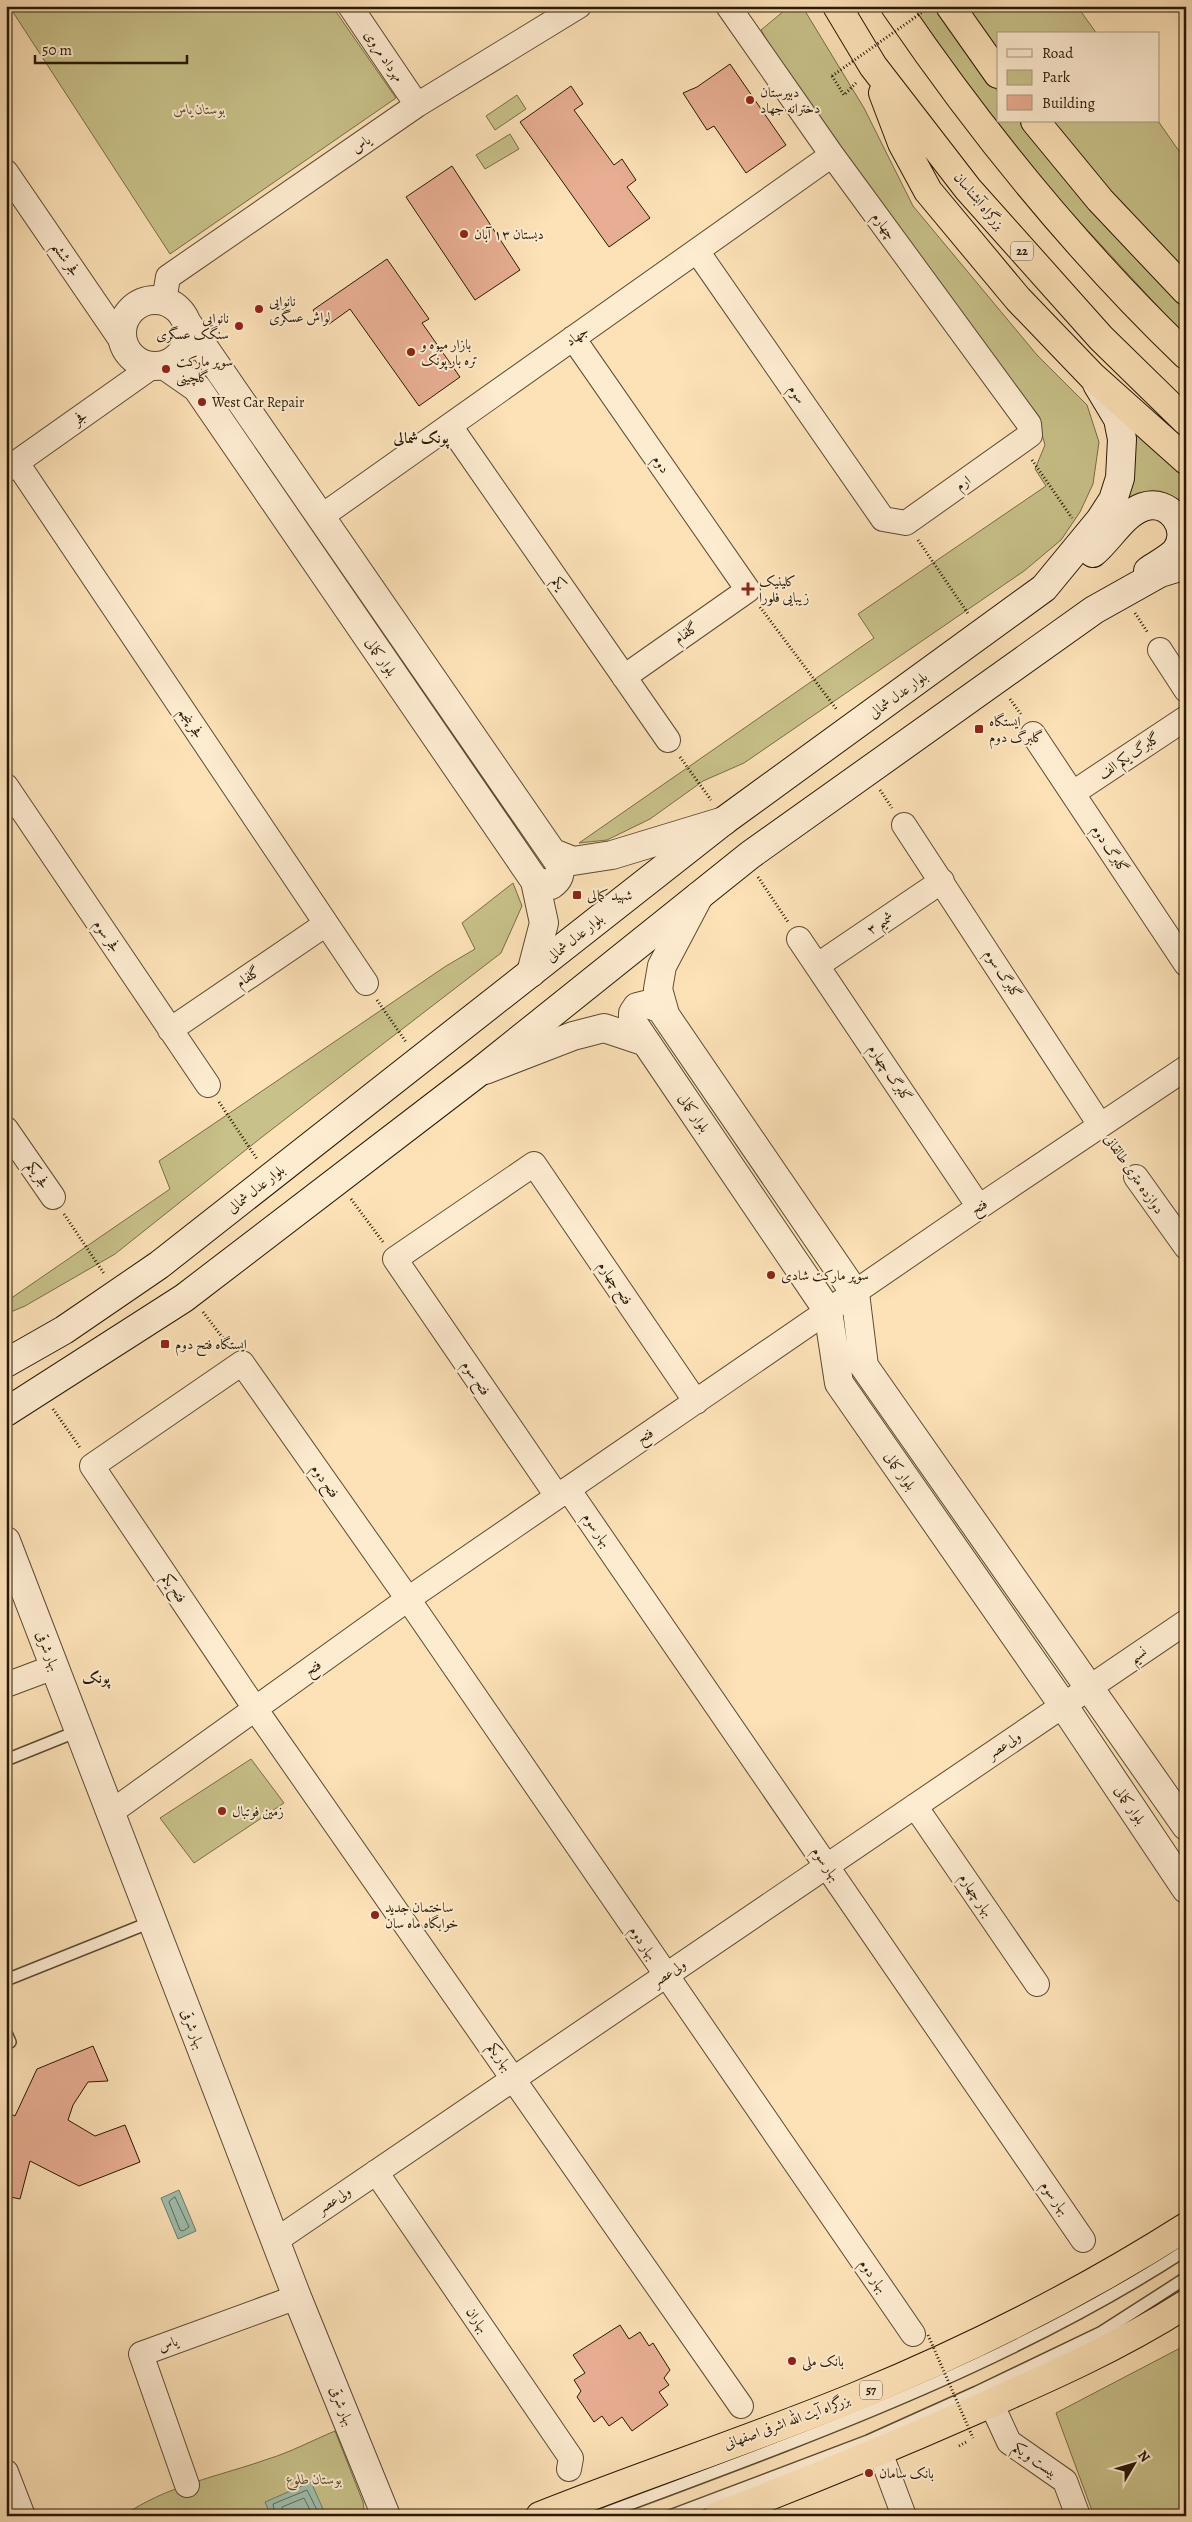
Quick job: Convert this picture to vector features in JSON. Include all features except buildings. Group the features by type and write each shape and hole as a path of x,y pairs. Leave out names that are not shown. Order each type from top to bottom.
{"highway":[{"name":"بزرگراه آبشناسان","path":"837,6 873,66 968,189 1101,338 1186,421"},
{"path":"895,6 968,110 1017,173 1144,314 1186,354"},
{"path":"950,6 997,73"},
{"path":"873,66 902,143 928,191 1018,299 1092,376 1186,460"},
{"path":"1036,122 1100,200 1186,291"},
{"name":"بزرگراه آیت الله اشرفی اصفهانی","path":"540,2516 856,2397 944,2358 1020,2321 1127,2263 1186,2227"},
{"path":"729,2514 880,2452 1047,2379 1159,2321 1186,2304"}],"street":[{"name":"مهرداد مروی","path":"350,6 417,105"},
{"name":"چهارم","path":"728,6 832,155 1029,424 1030,435 1020,443"},
{"name":"یاس","path":"164,301 168,277 417,105 576,7"},
{"name":"جهاد","path":"322,516 832,155"},
{"name":"فجر ششم","path":"6,172 125,346"},
{"name":"سوم","path":"697,251 883,519 906,523"},
{"path":"187,323 188,333 182,354 159,366 136,360 125,346 124,325 134,308 148,301 164,301 182,313 187,323 322,516 556,859 560,875 557,881 550,885 535,881"},
{"name":"دوم","path":"574,338 748,590"},
{"name":"فجر","path":"12,467 159,366"},
{"name":"بلوار کمالی","path":"159,366 197,388 535,881 544,923 531,973"},
{"name":"بلوار عدل شمالی","path":"6,1364 64,1330 159,1265 725,820 1044,588 1086,539 1113,500 1120,478 1122,439 1118,419 1092,376"},
{"name":"یکم","path":"450,426 668,740"},
{"name":"ارم","path":"906,523 1020,443"},
{"name":"فجر پنجم","path":"12,467 366,983"},
{"path":"6,1412 189,1293 479,1072 745,859 1175,551 1182,530 1175,515 1166,508 1156,505 1143,507 1131,514 1098,549 1072,570 1044,588"},
{"path":"1094,610 1160,573 1186,565"},
{"name":"گلفام","path":"624,677 748,590"},
{"path":"1160,650 1186,690"},
{"name":"گلبرگ یکم الف","path":"1073,793 1186,718"},
{"name":"گلبرگ دوم","path":"1033,734 1186,964"},
{"name":"فجر سوم","path":"6,786 208,1085"},
{"path":"556,859 573,861 612,855 725,820"},
{"name":"گلبرگ سوم","path":"904,825 1100,1125"},
{"name":"شمیم ۳","path":"818,965 942,881"},
{"path":"700,894 662,966 658,989 663,1012 855,1293 864,1366 1186,1826"},
{"name":"گلفام","path":"170,1030 326,924"},
{"name":"گلبرگ چهارم","path":"799,939 980,1207"},
{"path":"479,1072 573,1036 604,1028 639,1032 633,1013 643,1004 663,1012"},
{"name":"بلوار کمالی","path":"639,1032 828,1311 839,1383 1063,1705 1186,1889"},
{"name":"فتح","path":"110,1813 408,1599 1186,1068"},
{"name":"فجر یکم","path":"6,1129 52,1197"},
{"name":"فتح چهارم","path":"395,1259 534,1164 696,1402"},
{"name":"دوازده متری طالقانی","path":"1136,1176 1186,1247"},
{"name":"فتح سوم","path":"395,1259 563,1493"},
{"path":"92,1466 242,1363"},
{"name":"فتح دوم","path":"242,1363 408,1599"},
{"name":"فتح یکم","path":"92,1466 256,1710"},
{"name":"بهار سوم","path":"563,1493 827,1866 1084,2240"},
{"name":"بهار شرقی","path":"9,1554 297,2297 386,2516"},
{"name":"بهار دوم","path":"408,1599 665,1976 920,2335"},
{"name":"نسیم","path":"1063,1705 1186,1622"},
{"path":"6,1685 54,1667"},
{"name":"ولی‌عصر","path":"275,2240 1063,1705"},
{"name":"بهار یکم","path":"256,1710 515,2078 741,2406"},
{"name":"بهار چهارم","path":"915,1806 1037,1984"},
{"name":"بهاران","path":"376,2172 571,2458 569,2469"},
{"name":"یاس","path":"187,2485 142,2354 297,2297"},
{"name":"بیست و یکم","path":"991,2403 1009,2442 1065,2481 1078,2516"},
{"path":"880,2452 904,2516"},
{"path":"6,2472 24,2516"}],"lane":[{"path":"6,1760 78,1731"},
{"path":"6,1980 151,1922"},
{"path":"598,2516 877,2410 976,2367 1140,2280 1186,2250"},
{"path":"670,2516 868,2441 977,2392 1102,2332 1186,2278"}],"path":[{"path":"844,95 832,76 931,6"},
{"path":"1020,443 1086,539"},
{"path":"906,523 982,634"},
{"path":"748,590 851,729"},
{"path":"1123,594 1160,650"},
{"path":"997,679 1033,734"},
{"path":"668,740 725,820"},
{"path":"867,772 904,825"},
{"path":"745,859 799,939"},
{"path":"366,983 418,1062"},
{"path":"208,1085 270,1178"},
{"name":"دوازده متری طالقانی","path":"1100,1125 1136,1176"},
{"path":"337,1181 395,1259"},
{"path":"52,1197 118,1293"},
{"path":"189,1293 242,1363"},
{"path":"41,1391 92,1466"},
{"path":"920,2335 973,2438"}],"green space":[{"name":"بوستان یاس","path":"9,6 332,6 396,98 170,254"},
{"path":"782,6 802,6 864,108 913,206 1037,355 1087,405 1099,442 1093,484 1080,512 1061,540 1024,571 744,763 703,781 650,819 607,840 579,843 874,638 858,614 1046,486 1035,469 1045,445 1037,418 803,101 761,30 785,10"},
{"path":"912,6 937,6 997,91 997,121 961,76"},
{"path":"960,6 1077,6 1096,32 997,32 997,58"},
{"path":"517,95 526,109 495,130 486,116"},
{"path":"997,122 1022,122 1119,236 1186,304 1186,337 1056,196"},
{"path":"1047,122 1159,122 1186,161 1186,279"},
{"path":"510,134 519,149 485,169 476,155"},
{"path":"1123,410 1186,466 1186,511 1122,503"},
{"path":"513,883 522,906 501,953 262,1137 115,1254 25,1306 6,1314 6,1295 10,1299 170,1189 159,1161 446,966 475,949 462,923"},
{"name":"زمین فوتبال","path":"251,1759 284,1803 194,1863 160,1818"},
{"path":"1186,2345 1186,2516 1094,2516 1056,2413"},
{"name":"بوستان طلوع","path":"335,2431 363,2502 365,2516 123,2516 139,2506 175,2489 277,2456"}],"water":[{"path":"179,2190 196,2231 178,2239 161,2198"},
{"path":"311,2482 326,2516 271,2516 265,2502"}],"place":[{"name":"دبیرستان دخترانه جهاد","path":"750,100"},
{"name":"دبستان ۱۳ آبان","path":"464,234"},
{"name":"نانوایی لواش عسگری","path":"259,309"},
{"name":"نانوایی سنگک عسگری","path":"239,326"},
{"name":"بازار ميوه و تره بار پونک","path":"411,352"},
{"name":"سوپر مارکت گلچینی","path":"166,369"},
{"name":"West Car Repair","path":"202,402"},
{"name":"کلینیک زیبایی فلورا","path":"748,589"},
{"name":"ایستگاه گلبرگ دوم","path":"979,729"},
{"name":"شهید کمالی","path":"577,895"},
{"name":"سوپر مارکت شادی","path":"771,1275"},
{"name":"ایستگاه فتح دوم","path":"165,1344"},
{"name":"زمین فوتبال","path":"222,1811"},
{"name":"ساختمان جدید خوابگاه ماه سان","path":"375,1915"},
{"name":"بانک ملی","path":"792,2361"},
{"name":"بانک سامان","path":"869,2473"}],"district":[{"name":"پونک شمالی","path":"421,438"},
{"name":"پونک","path":"96,1678"}]}
